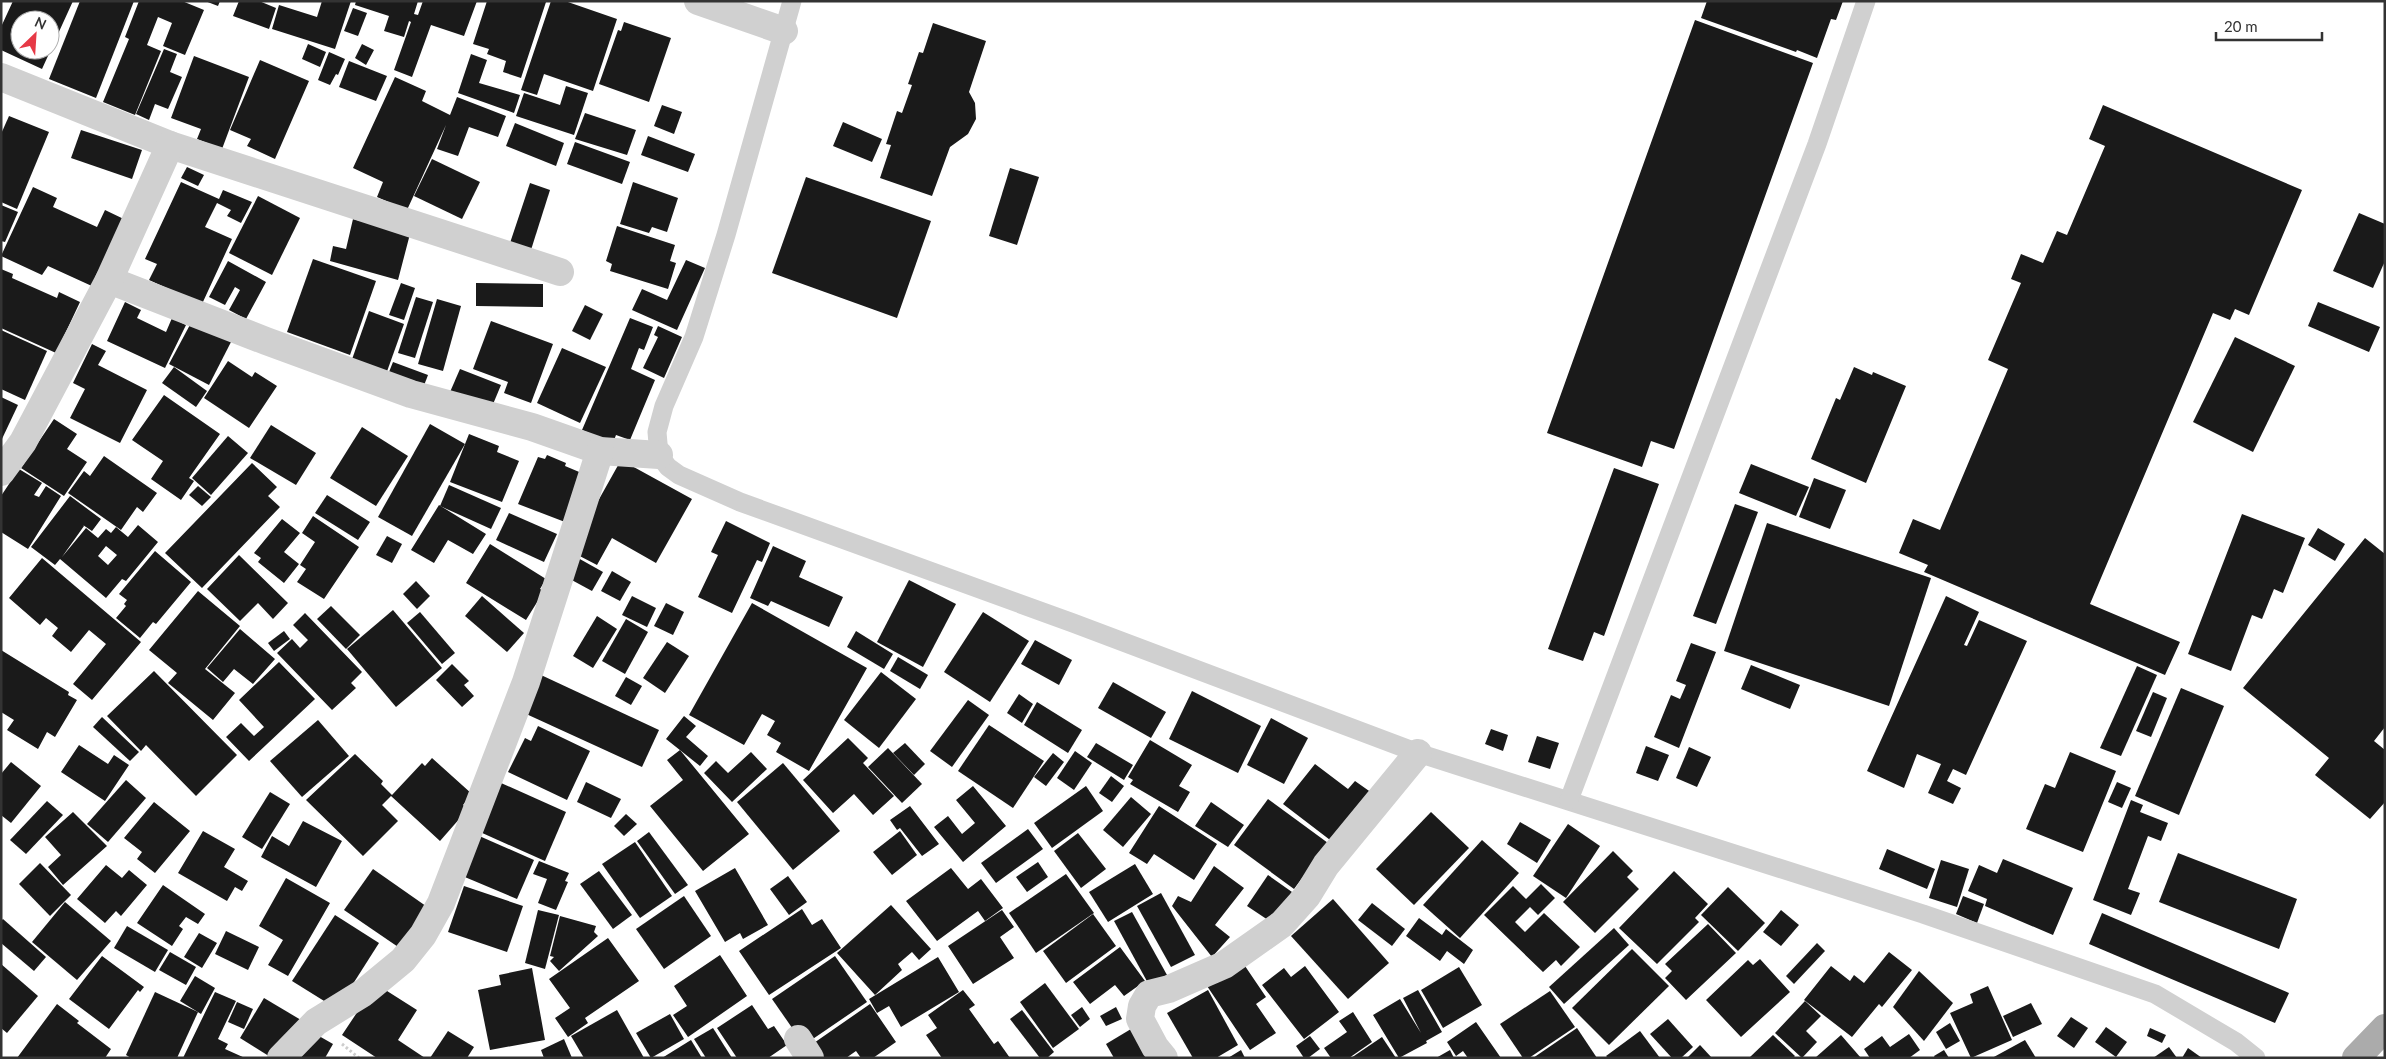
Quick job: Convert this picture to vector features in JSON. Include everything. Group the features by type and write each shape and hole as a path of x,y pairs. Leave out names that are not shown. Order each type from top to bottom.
{"main road":[{"path":"2356,1058 2385,1028"}],"street":[{"path":"698,1 784,31"},
{"path":"1,77 170,145 560,272"},
{"path":"1,472 22,442 109,280 170,145"},
{"path":"109,280 266,342 411,394 532,427 600,451 659,455"},
{"path":"281,1058 316,1022 363,993 403,960 422,935 441,903 526,682 600,451"},
{"path":"1164,1058 1155,1047 1140,1019 1144,999 1149,994 1169,989 1224,965 1282,924 1307,896 1326,865 1418,753"}],"lane":[{"path":"792,1 726,235 694,337 664,406 657,432 659,455 668,467 679,475 740,502 1073,623 1418,753 1923,914 2155,994 2236,1042 2256,1058"},
{"path":"1569,800 1817,144 1866,1"}],"building":[{"path":"13,1 73,1 60,30 60,10 10,10 10,54 1,50 1,27"},
{"path":"80,1 134,1 96,98 49,79 57,60 60,60 60,51"},
{"path":"139,1 182,1 204,10 185,55 163,46 172,23 158,17 147,45 161,51 135,115 103,102 129,39 125,37"},
{"path":"205,1 220,1 218,6"},
{"path":"239,1 259,1 276,8 269,29 233,16"},
{"path":"322,1 351,1 335,49 272,29 279,5 317,17"},
{"path":"356,1 418,1 414,14 418,15 423,1 477,1 464,36 431,25 412,77 394,70 411,22 409,21 404,37 384,31 389,16 355,5"},
{"path":"487,1 546,2 521,78 503,72 506,61 487,54 489,49 473,44"},
{"path":"551,1 565,1 617,19 593,91 544,74 537,95 521,90"},
{"path":"1707,1 1843,1 1836,20 1831,19 1817,58 1701,18"},
{"path":"353,8 367,13 358,36 344,31"},
{"path":"1695,20 1813,63 1674,449 1651,441 1642,467 1547,433"},
{"path":"624,22 671,38 649,102 599,84 618,30 621,31"},
{"path":"933,23 986,41 969,92 975,103 976,119 968,134 950,147 932,196 880,178 891,145 886,144 897,111 902,113 912,85 908,84 919,52 923,53"},
{"path":"308,44 326,52 320,67 302,59"},
{"path":"362,44 374,50 366,65 355,58"},
{"path":"164,49 177,54 170,72 182,77 168,109 155,104 149,120 136,114"},
{"path":"329,52 345,59 338,75 336,74 330,85 318,80"},
{"path":"471,54 487,60 479,83 520,95 514,113 458,93"},
{"path":"194,56 249,77 222,149 197,139 201,129 171,118"},
{"path":"23,60 46,60 42,69"},
{"path":"260,60 309,81 275,159 247,146 251,139 230,130"},
{"path":"349,61 387,76 376,101 339,87"},
{"path":"395,77 426,91 422,101 450,115 457,97 506,116 498,137 469,127 458,156 437,149 446,125 407,210 377,197 383,182 353,168"},
{"path":"566,86 588,93 574,135 516,116 524,93 560,105"},
{"path":"662,105 682,112 674,134 654,126"},
{"path":"2103,105 2302,190 2249,315 2235,309 2230,320 2213,313 2090,604 2180,642 2165,675 1924,572 1928,565 1899,553 1913,519 1940,530 2008,369 1988,360 2021,283 2011,279 2021,254 2043,263 2057,231 2067,235 2105,146 2089,139"},
{"path":"585,113 636,130 627,155 575,139"},
{"path":"9,116 49,132 17,209 1,202 1,134"},
{"path":"843,122 882,139 872,162 833,146"},
{"path":"515,123 564,143 556,166 506,146"},
{"path":"81,130 142,150 132,179 71,158"},
{"path":"648,136 695,154 688,172 641,155"},
{"path":"575,142 630,162 622,184 567,164"},
{"path":"432,159 480,182 462,219 414,196"},
{"path":"187,167 204,175 198,186 181,178"},
{"path":"1010,168 1039,177 1017,245 989,236"},
{"path":"806,177 931,221 897,318 772,273"},
{"path":"181,182 219,199 223,190 252,202 241,223 227,216 231,210 217,203 205,227 232,239 202,304 149,280 157,264 145,259"},
{"path":"633,182 678,198 667,232 652,227 649,233 620,224"},
{"path":"530,183 550,190 530,253 509,246"},
{"path":"33,187 57,198 53,207 97,227 105,210 130,222 94,287 48,266 42,275 1,256"},
{"path":"258,196 300,218 272,275 229,253"},
{"path":"1,205 18,212 5,242 1,241"},
{"path":"2359,213 2385,224 2385,261 2373,288 2333,271"},
{"path":"353,219 410,234 398,280 330,261 333,246 346,249"},
{"path":"617,226 675,245 670,261 676,263 668,289 610,271 612,264 606,261"},
{"path":"313,259 376,281 350,355 287,332"},
{"path":"686,260 705,268 677,330 632,310 642,289 667,300"},
{"path":"228,261 266,282 246,319 229,310 240,290 235,287 225,305 209,297"},
{"path":"1,269 13,274 12,278 57,298 59,292 80,302 56,353 1,328"},
{"path":"401,283 415,288 404,320 389,315"},
{"path":"476,283 543,284 543,307 476,306"},
{"path":"416,297 433,302 415,358 398,353"},
{"path":"437,299 461,306 443,371 418,364"},
{"path":"125,302 141,310 137,318 166,332 172,318 186,325 165,368 107,341"},
{"path":"2318,302 2380,327 2369,352 2308,326"},
{"path":"585,305 603,314 590,340 572,331"},
{"path":"369,311 404,324 385,377 350,365"},
{"path":"630,318 653,327 644,350 639,348 631,369 655,380 630,440 616,435 613,443 582,430"},
{"path":"192,321 231,342 209,385 169,364"},
{"path":"491,321 553,344 531,403 504,393 508,382 473,369"},
{"path":"658,326 682,337 664,378 643,368 658,337 654,335"},
{"path":"1,330 47,351 25,400 1,389"},
{"path":"2235,337 2295,366 2253,452 2193,422"},
{"path":"92,344 106,351 98,365 147,390 120,443 70,418 85,389 73,383"},
{"path":"562,348 606,367 580,423 537,403"},
{"path":"228,361 252,377 255,372 277,386 249,428 204,398"},
{"path":"393,362 428,375 420,396 385,382"},
{"path":"174,367 207,391 196,407 162,383"},
{"path":"1854,367 1872,375 1873,372 1906,386 1866,483 1811,459 1836,398 1840,400"},
{"path":"460,369 501,385 491,409 450,392"},
{"path":"164,395 220,434 189,478 194,481 181,500 151,479 163,461 132,440"},
{"path":"1,397 18,405 1,441"},
{"path":"54,419 77,434 67,449 87,462 64,496 21,468"},
{"path":"430,424 465,444 412,536 378,517"},
{"path":"271,425 316,453 296,485 250,458"},
{"path":"362,427 408,456 376,506 330,478"},
{"path":"469,434 499,446 497,452 519,461 502,502 450,482"},
{"path":"228,436 248,453 211,495 192,478"},
{"path":"547,455 566,463 565,466 584,474 565,522 518,504 538,457 545,459"},
{"path":"104,456 157,493 143,512 137,507 121,530 68,493 84,471 90,476"},
{"path":"621,460 692,499 656,563 612,538 597,565 570,551"},
{"path":"252,463 277,487 268,496 280,507 202,588 165,553"},
{"path":"1751,464 1809,487 1796,516 1739,493"},
{"path":"1614,468 1659,484 1604,636 1594,632 1583,661 1548,649"},
{"path":"19,469 42,483 34,495 39,497 46,486 61,496 28,549 1,532 1,496"},
{"path":"1814,478 1846,490 1830,529 1799,517"},
{"path":"449,485 501,508 491,529 440,506"},
{"path":"198,486 211,497 202,506 189,495"},
{"path":"327,495 370,522 358,540 315,513"},
{"path":"70,496 101,519 92,531 83,525 62,557 86,528 98,538 106,529 111,533 116,527 128,537 138,525 158,542 126,581 122,579 106,598 60,559 55,565 31,547","holes":["106,546 117,555 108,565 98,556"]},
{"path":"1735,504 1758,512 1716,624 1693,616"},
{"path":"439,505 486,534 473,554 448,540 434,563 411,550"},
{"path":"509,513 557,534 544,562 496,540"},
{"path":"2242,514 2305,538 2283,593 2274,589 2262,619 2252,615 2231,671 2188,654"},
{"path":"313,516 359,547 324,599 297,582 306,569 300,565 315,542 302,533"},
{"path":"282,519 300,533 284,552 299,564 284,583 258,562 261,558 254,553"},
{"path":"726,521 770,543 762,562 757,560 732,613 698,597 718,555 711,552"},
{"path":"1767,523 1931,578 1889,706 1724,651"},
{"path":"2318,528 2345,544 2335,561 2308,545"},
{"path":"387,536 402,544 392,563 376,555"},
{"path":"2365,538 2385,554 2385,727 2374,741 2385,750 2385,802 2370,819 2315,775 2329,758 2243,688"},
{"path":"490,544 546,579 540,589 544,591 526,620 466,583"},
{"path":"773,546 806,561 799,577 843,597 829,627 771,601 768,606 750,598"},
{"path":"155,551 191,582 156,624 153,622 140,638 116,618 126,606 124,604 127,600 119,594"},
{"path":"239,555 288,603 273,619 258,603 240,621 207,589"},
{"path":"42,558 141,642 92,700 73,684 106,644 89,630 71,652 52,636 58,628 46,618 40,625 9,598"},
{"path":"578,558 603,572 592,591 568,578"},
{"path":"612,571 631,582 620,601 601,591"},
{"path":"909,580 956,604 923,667 877,642"},
{"path":"416,581 430,596 417,609 403,594"},
{"path":"198,591 240,626 205,669 235,693 213,720 168,683 177,673 149,650"},
{"path":"482,596 524,633 507,652 465,616"},
{"path":"632,596 656,608 647,627 622,615"},
{"path":"1946,596 1979,612 1964,645 1967,646 1979,620 2027,641 1966,775 1953,769 1947,781 1961,788 1953,804 1928,793 1941,764 1917,754 1904,788 1867,771"},
{"path":"666,603 684,612 673,635 654,626"},
{"path":"752,603 867,668 809,771 776,752 781,743 767,735 775,721 762,714 744,745 689,715"},
{"path":"331,606 360,635 346,649 317,619"},
{"path":"393,610 442,668 396,707 347,649"},
{"path":"420,612 455,653 442,664 407,623"},
{"path":"983,612 1029,641 990,702 944,672"},
{"path":"305,613 362,672 351,683 356,688 332,710 277,653 292,639 300,648 308,640 293,625"},
{"path":"597,616 617,629 593,668 573,656"},
{"path":"626,619 648,632 625,674 602,661"},
{"path":"240,629 275,659 253,684 234,669 223,682 207,668"},
{"path":"284,631 290,639 274,651 268,643"},
{"path":"856,631 893,654 884,669 847,647"},
{"path":"1035,640 1072,660 1059,685 1021,664"},
{"path":"667,642 689,656 665,693 643,678"},
{"path":"1691,643 1716,652 1679,748 1654,737 1671,695 1680,699 1686,685 1676,681"},
{"path":"1,650 69,692 68,695 77,700 55,737 47,732 38,749 7,730 14,720 1,712"},
{"path":"898,657 928,675 920,689 890,671"},
{"path":"279,662 315,699 249,761 226,737 241,723 254,736 264,727 239,700"},
{"path":"452,664 469,681 464,685 474,696 462,707 436,680"},
{"path":"1751,665 1800,685 1790,709 1741,689"},
{"path":"2137,666 2157,675 2121,756 2100,748"},
{"path":"154,671 237,755 196,796 146,745 141,751 107,716"},
{"path":"881,672 916,699 879,748 844,720"},
{"path":"541,675 659,730 642,767 524,713"},
{"path":"626,677 642,686 631,705 615,696"},
{"path":"1113,682 1166,712 1151,738 1098,708"},
{"path":"2181,688 2224,706 2179,815 2135,796"},
{"path":"1192,691 1261,726 1238,773 1169,739"},
{"path":"2153,692 2167,698 2151,737 2136,731"},
{"path":"1019,694 1033,704 1022,723 1007,713"},
{"path":"968,700 989,715 952,767 930,751"},
{"path":"1037,702 1082,730 1068,753 1024,725"},
{"path":"684,716 696,726 686,737 708,756 700,766 666,739"},
{"path":"102,717 139,752 130,761 93,727"},
{"path":"1271,718 1308,738 1284,784 1247,765"},
{"path":"318,720 349,756 302,797 270,761"},
{"path":"989,725 1044,761 1013,808 958,771"},
{"path":"538,726 590,751 567,800 508,772 525,738 531,741"},
{"path":"1491,729 1508,735 1503,751 1485,744"},
{"path":"1537,736 1559,743 1550,769 1528,762"},
{"path":"848,738 868,758 863,763 894,796 873,815 854,794 833,813 803,780"},
{"path":"1150,740 1192,765 1179,786 1190,792 1178,812 1130,784 1133,780 1128,777"},
{"path":"905,743 925,764 914,775 893,753"},
{"path":"1096,743 1133,765 1124,780 1087,757"},
{"path":"79,745 108,764 114,755 129,765 105,801 61,772"},
{"path":"1646,746 1669,755 1658,781 1636,773"},
{"path":"1689,747 1711,757 1697,787 1676,778"},
{"path":"888,748 922,784 902,803 868,767"},
{"path":"680,750 749,834 703,871 650,806 683,780 667,760"},
{"path":"1075,751 1092,763 1074,790 1057,778"},
{"path":"751,752 767,769 732,802 704,773 716,761 728,773"},
{"path":"2070,752 2116,771 2083,852 2026,829 2045,784 2055,788"},
{"path":"1053,753 1064,762 1046,786 1034,777"},
{"path":"355,754 383,781 381,784 392,795 422,763 425,766 432,758 472,794 463,805 468,809 440,841 391,796 382,805 398,821 363,856 306,800"},
{"path":"11,762 41,786 11,823 1,815 1,774"},
{"path":"783,763 840,831 793,870 737,802"},
{"path":"1315,764 1348,789 1355,781 1372,793 1334,843 1283,804"},
{"path":"1111,776 1124,786 1112,802 1099,793"},
{"path":"126,780 146,798 108,842 87,824"},
{"path":"586,782 621,799 611,818 577,802"},
{"path":"2117,782 2131,788 2122,808 2108,802"},
{"path":"501,783 566,812 545,861 480,832"},
{"path":"973,786 1006,826 963,862 934,827 948,816 962,834 975,823 956,800"},
{"path":"1086,786 1103,811 1052,848 1034,823"},
{"path":"270,792 290,804 262,849 242,837"},
{"path":"1131,797 1151,814 1123,847 1103,830"},
{"path":"1268,799 1328,843 1294,889 1234,845"},
{"path":"2131,800 2143,805 2140,812 2168,823 2161,841 2148,836 2128,889 2140,893 2131,915 2093,900"},
{"path":"47,801 63,815 26,854 10,840"},
{"path":"154,802 190,831 155,873 137,859 142,852 124,838"},
{"path":"1211,802 1244,825 1228,847 1195,826"},
{"path":"910,806 939,844 922,856 900,828 897,830 890,820"},
{"path":"1159,806 1217,844 1194,880 1154,854 1147,864 1129,853"},
{"path":"73,812 107,846 63,885 48,867 61,855 45,837"},
{"path":"1431,812 1469,848 1414,905 1376,869"},
{"path":"626,814 637,824 624,836 614,826"},
{"path":"303,821 342,841 316,887 261,857 272,836 289,846"},
{"path":"1520,822 1551,840 1537,863 1507,844"},
{"path":"1568,824 1600,846 1566,898 1533,876"},
{"path":"1028,829 1043,849 996,883 981,863"},
{"path":"203,831 235,849 224,867 248,881 242,891 235,887 227,901 178,873"},
{"path":"900,831 917,855 892,875 873,852"},
{"path":"649,832 688,885 675,894 637,841"},
{"path":"1078,833 1106,869 1081,888 1054,851"},
{"path":"477,835 534,860 517,899 460,875"},
{"path":"1482,840 1519,873 1460,938 1423,905"},
{"path":"635,842 672,896 640,918 602,864"},
{"path":"1887,849 1935,869 1927,889 1879,869"},
{"path":"1613,851 1633,871 1627,877 1639,889 1595,933 1563,902"},
{"path":"2178,853 2297,899 2279,949 2159,902"},
{"path":"2003,859 2073,888 2053,935 1985,906 1987,899 1968,891 1979,865 1997,873"},
{"path":"1941,860 1969,869 1957,907 1929,898"},
{"path":"539,861 569,873 565,881 568,882 556,910 538,903 547,879 533,874"},
{"path":"1038,862 1048,877 1027,892 1016,877"},
{"path":"40,863 71,895 50,916 19,884"},
{"path":"1135,864 1153,894 1108,922 1089,892"},
{"path":"106,865 122,878 129,870 147,885 121,916 116,911 105,923 77,899"},
{"path":"1214,866 1244,888 1215,925 1230,937 1212,957 1172,906 1178,896 1191,902"},
{"path":"735,868 768,925 743,939 740,933 725,942 695,891"},
{"path":"951,868 968,889 981,879 1003,908 985,921 978,911 937,941 906,901"},
{"path":"373,869 433,911 404,951 344,910"},
{"path":"599,871 632,915 613,929 580,884"},
{"path":"1674,871 1708,904 1695,918 1699,922 1657,964 1619,928"},
{"path":"1066,874 1094,913 1036,953 1009,913"},
{"path":"1268,875 1292,892 1271,922 1247,906"},
{"path":"788,876 807,902 789,915 770,889"},
{"path":"286,878 330,903 288,976 268,965 283,940 259,926"},
{"path":"1541,884 1555,898 1538,915 1530,907 1515,922 1525,932 1544,913 1580,947 1561,966 1556,960 1543,972 1484,915 1513,886 1526,899"},
{"path":"163,885 205,914 198,924 186,917 179,926 183,929 172,946 137,923"},
{"path":"464,886 523,906 507,952 448,932"},
{"path":"1728,887 1765,923 1738,951 1701,915"},
{"path":"1161,893 1195,955 1171,967 1137,906"},
{"path":"684,896 711,936 664,969 636,929"},
{"path":"1963,896 1984,904 1977,923 1956,914"},
{"path":"1333,899 1389,963 1348,999 1291,936"},
{"path":"65,902 111,941 77,980 32,942"},
{"path":"1372,903 1405,929 1392,946 1358,920"},
{"path":"891,905 931,949 919,960 912,952 898,964 902,970 875,995 837,953"},
{"path":"802,909 812,925 822,919 841,948 769,995 739,951"},
{"path":"538,910 559,915 545,969 525,963"},
{"path":"1002,910 1014,927 1000,937 1014,958 973,984 948,946"},
{"path":"1781,910 1799,925 1781,946 1763,932"},
{"path":"1132,912 1167,975 1149,985 1114,921"},
{"path":"2102,913 2289,993 2275,1023 2089,944"},
{"path":"1093,914 1116,946 1066,983 1043,951"},
{"path":"335,915 379,943 337,1009 292,981"},
{"path":"560,916 596,926 594,932 598,936 559,971 550,961 554,957 550,956"},
{"path":"1419,918 1442,935 1446,929 1473,950 1464,964 1447,951 1440,961 1406,936"},
{"path":"3,919 46,957 34,971 1,943 1,921"},
{"path":"1708,924 1736,953 1686,1000 1665,978 1672,971 1665,964"},
{"path":"127,926 168,950 155,972 114,948"},
{"path":"1614,928 1629,945 1564,1004 1549,987"},
{"path":"226,931 259,947 248,970 215,954"},
{"path":"199,933 217,943 202,968 184,957"},
{"path":"608,938 639,981 585,1018 588,1023 568,1037 555,1018 570,1008 549,979"},
{"path":"1817,943 1825,951 1794,984 1786,976"},
{"path":"1120,947 1145,981 1124,996 1115,985 1090,1004 1073,982"},
{"path":"1632,949 1669,986 1609,1045 1572,1008"},
{"path":"170,952 196,967 186,985 159,970"},
{"path":"1889,952 1912,970 1882,1007 1879,1004 1852,1037 1804,1000 1831,966 1850,981 1854,975 1864,983"},
{"path":"720,955 747,996 688,1037 673,1015 687,1006 674,986"},
{"path":"102,956 144,987 140,992 138,990 109,1029 69,999"},
{"path":"835,956 867,1002 804,1045 772,999"},
{"path":"938,957 959,992 901,1027 889,1006 877,1013 869,999"},
{"path":"1760,959 1790,992 1741,1037 1706,1000 1748,960 1753,965"},
{"path":"1,964 38,996 7,1033 1,1028"},
{"path":"1245,966 1266,997 1256,1004 1276,1033 1250,1050 1205,983"},
{"path":"1305,966 1339,1012 1304,1039 1262,985 1284,968 1291,977"},
{"path":"1459,967 1482,1005 1443,1028 1421,990"},
{"path":"532,968 545,1040 490,1050 478,990 501,985 499,975"},
{"path":"1919,971 1953,1003 1924,1041 1893,1007"},
{"path":"195,976 215,988 201,1014 180,1001"},
{"path":"1045,983 1079,1029 1053,1048 1020,1002"},
{"path":"376,984 417,1010 398,1040 425,1058 377,1058 342,1035"},
{"path":"1988,986 2012,1040 1971,1058 1950,1013 1973,1003 1970,994"},
{"path":"963,990 975,1005 969,1009 994,1044 998,1041 1010,1058 942,1058 926,1035 937,1028 928,1015"},
{"path":"1208,990 1238,1045 1216,1058 1193,1058 1167,1013"},
{"path":"1418,990 1442,1032 1426,1041 1427,1043 1399,1058 1373,1015 1400,999 1421,1033 1403,998"},
{"path":"1550,991 1575,1027 1529,1058 1523,1058 1500,1024"},
{"path":"155,992 198,1012 177,1058 131,1058 126,1055"},
{"path":"215,992 236,1001 218,1039 228,1044 225,1049 245,1058 183,1058"},
{"path":"264,998 301,1020 272,1058 240,1038"},
{"path":"1805,1001 1821,1016 1806,1031 1817,1042 1802,1058 1775,1033"},
{"path":"237,1002 253,1009 244,1029 228,1022"},
{"path":"2031,1003 2042,1024 2013,1037 2003,1016"},
{"path":"57,1004 79,1021 77,1023 111,1049 105,1058 17,1058"},
{"path":"870,1004 896,1042 873,1058 861,1058 856,1051 846,1058 820,1058 811,1045"},
{"path":"752,1005 768,1029 774,1026 787,1045 768,1058 737,1058 717,1028"},
{"path":"1082,1007 1090,1019 1080,1027 1071,1015"},
{"path":"1116,1007 1122,1019 1106,1026 1100,1016"},
{"path":"617,1010 644,1058 584,1058 571,1036"},
{"path":"1022,1010 1054,1052 1047,1058 1040,1058 1010,1019"},
{"path":"1353,1012 1372,1042 1349,1058 1331,1058 1324,1048 1347,1032 1339,1021"},
{"path":"670,1014 684,1039 651,1058 636,1033"},
{"path":"2071,1017 2088,1028 2074,1048 2057,1036"},
{"path":"1668,1019 1693,1047 1681,1058 1672,1058 1650,1034"},
{"path":"1476,1022 1501,1058 1468,1058 1463,1051 1456,1056 1447,1042"},
{"path":"1950,1023 1960,1041 1946,1049 1936,1032"},
{"path":"1136,1026 1155,1058 1114,1058 1106,1044"},
{"path":"2106,1027 2127,1042 2116,1057 2095,1042"},
{"path":"713,1028 732,1058 706,1058 694,1039"},
{"path":"1577,1028 1597,1058 1533,1058"},
{"path":"2150,1028 2166,1035 2162,1043 2147,1036"},
{"path":"448,1031 474,1047 467,1058 430,1058"},
{"path":"1640,1031 1660,1058 1608,1058 1606,1056"},
{"path":"312,1032 333,1044 325,1058 297,1058"},
{"path":"1909,1034 1920,1050 1909,1058 1870,1058 1864,1049 1882,1036 1890,1047"},
{"path":"1773,1035 1795,1056 1793,1058 1749,1058"},
{"path":"1841,1035 1861,1058 1815,1058"},
{"path":"1310,1036 1320,1049 1308,1058 1304,1058 1296,1046"},
{"path":"1382,1037 1396,1058 1351,1058"},
{"path":"564,1039 572,1058 544,1058 541,1050"},
{"path":"691,1040 702,1058 662,1058"},
{"path":"2025,1040 2036,1058 1992,1058"},
{"path":"1700,1045 1712,1058 1687,1058"},
{"path":"2169,1047 2177,1058 2153,1058"},
{"path":"2188,1048 2202,1058 2182,1058"},
{"path":"1241,1050 1245,1058 1228,1058"},
{"path":"1450,1050 1454,1058 1436,1058"},
{"path":"1944,1050 1949,1058 1935,1058 1934,1056"}]}
